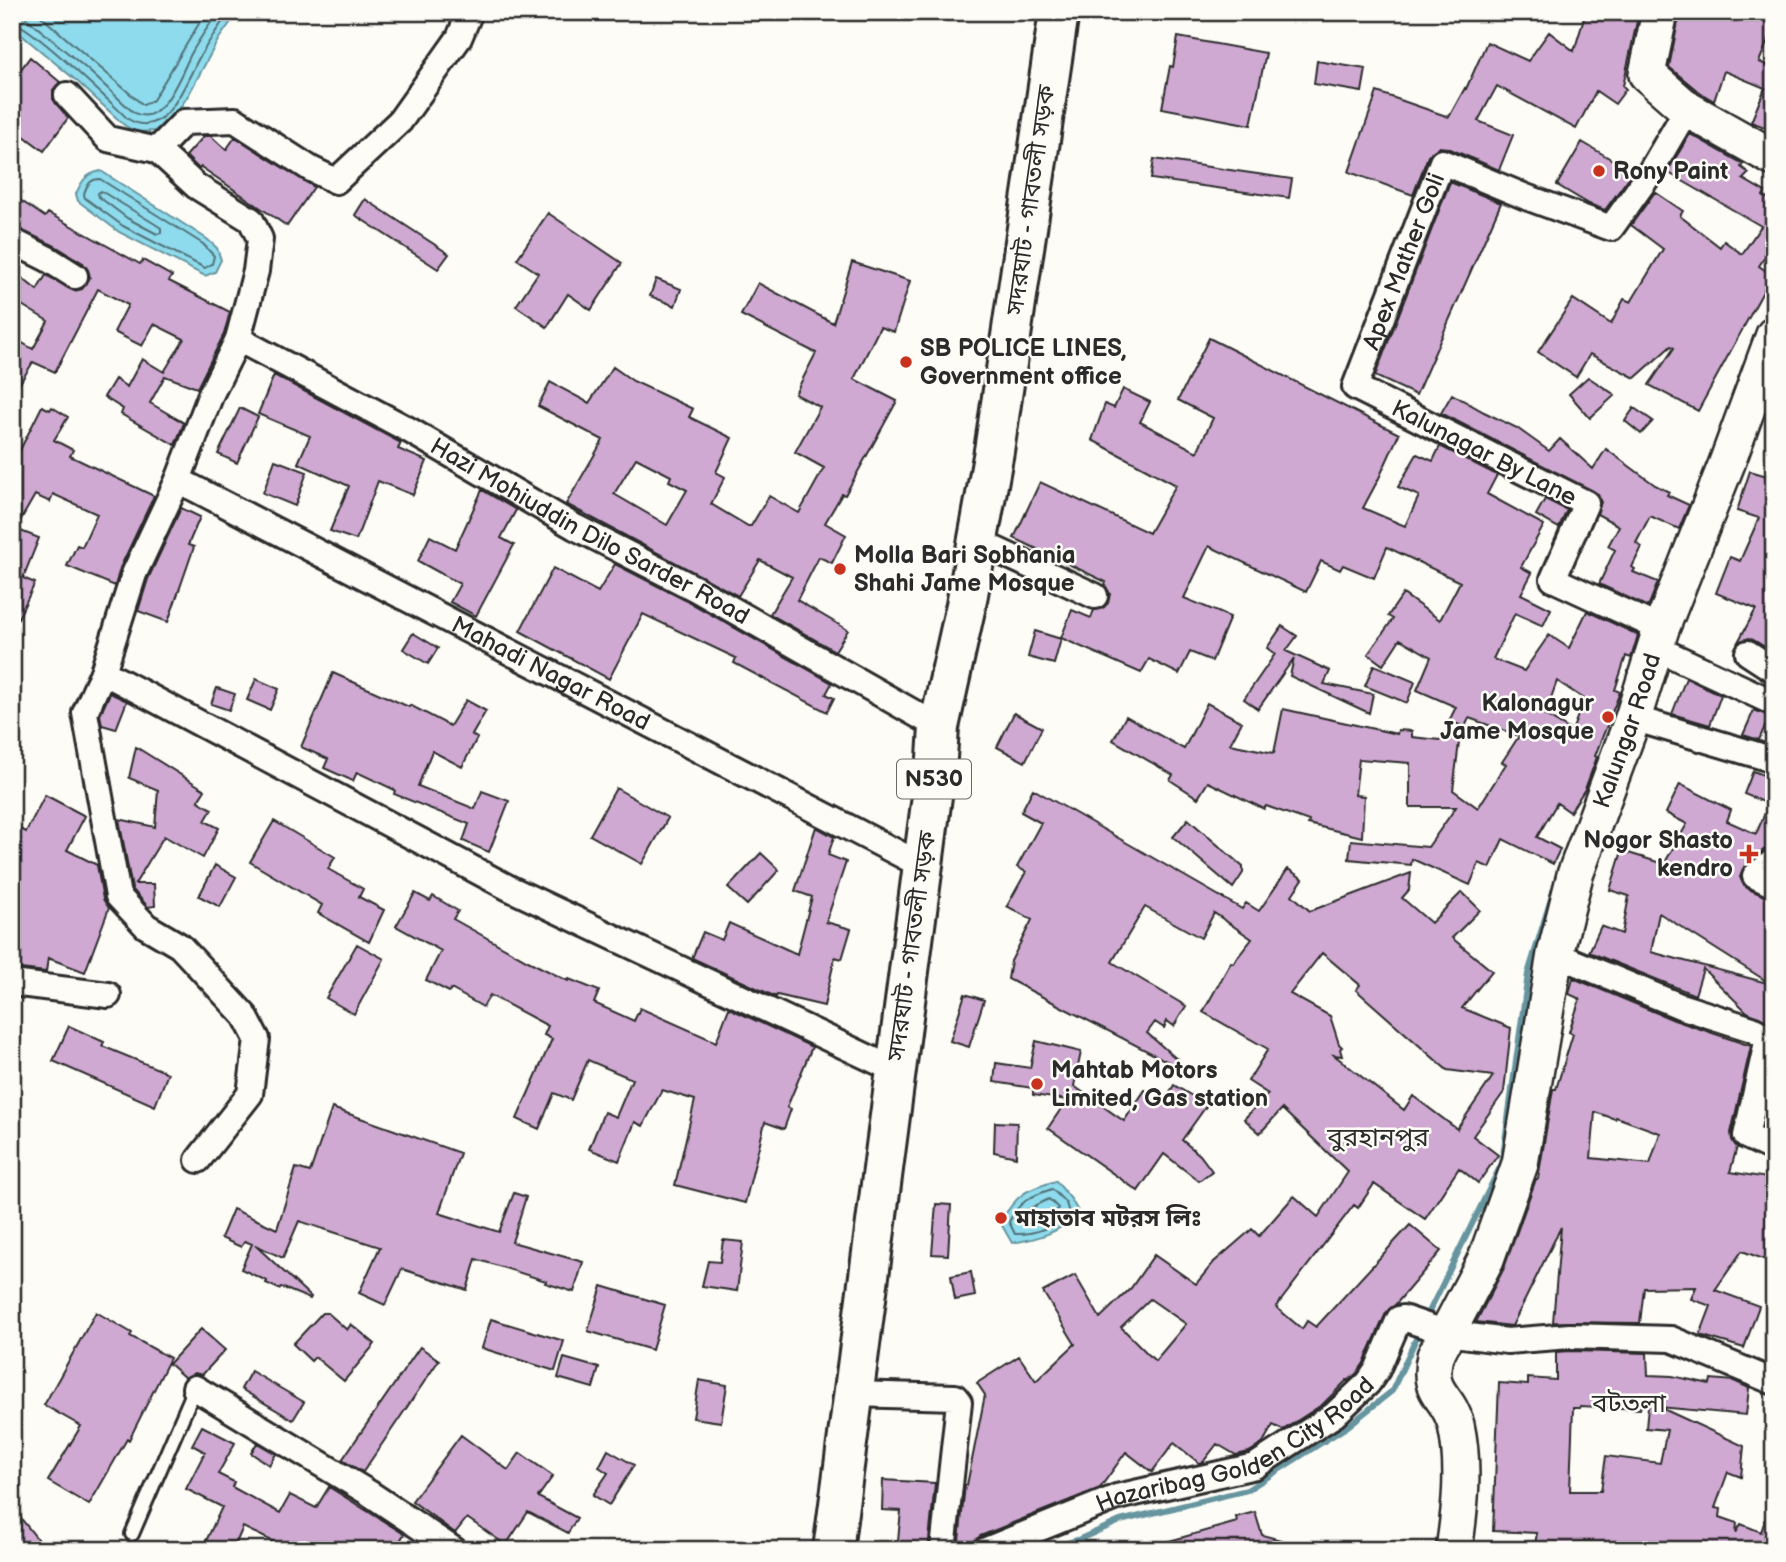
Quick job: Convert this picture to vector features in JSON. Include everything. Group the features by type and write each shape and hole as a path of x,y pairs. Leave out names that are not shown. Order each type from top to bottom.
{"highway":[{"name":"সদরঘাট - গাবতলী সড়ক","path":"833,1550 939,727 994,451 1059,12"}],"street":[{"path":"157,150 184,122 235,120 311,169 336,181 400,121 458,38 470,12"},
{"path":"1661,12 1647,74 1687,109 1774,158"},
{"path":"66,95 108,139 157,150 196,186 251,220 260,239 256,271 239,339 211,394 178,480 134,573 103,672 85,713 118,896 146,926 180,946 245,1016 257,1040 250,1094 198,1160"},
{"name":"Apex Mather Goli","path":"1355,387 1443,162 1525,197 1611,228 1646,179 1687,109"},
{"path":"12,241 75,276"},
{"name":"Kalungar Road","path":"1454,1550 1459,1521 1459,1446 1452,1414 1436,1392 1431,1372 1435,1356 1430,1328 1486,1259 1520,1164 1555,954 1575,875 1633,718 1658,639 1686,569 1764,396 1774,335"},
{"name":"Hazi Mohiuddin Dilo Sarder Road","path":"239,339 409,430 575,527 696,589 939,727"},
{"name":"Kalunagar By Lane","path":"1355,387 1586,503 1553,579 1658,639"},
{"name":"Mahadi Nagar Road","path":"178,480 923,866"},
{"path":"977,541 1095,596"},
{"path":"1658,639 1774,703"},
{"path":"1748,653 1774,670"},
{"path":"103,672 509,888 895,1070"},
{"path":"1633,718 1774,760"},
{"path":"1774,860 1755,876 1774,885"},
{"path":"1555,954 1680,1006 1752,1029 1768,1038 1746,1136 1774,1149"},
{"path":"12,983 108,995"},
{"name":"Hazaribag Golden City Road","path":"986,1550 1117,1497 1255,1466 1335,1415 1368,1382 1377,1370 1399,1319 1430,1328"},
{"path":"1430,1328 1507,1341 1570,1336 1671,1339 1774,1382"},
{"path":"195,1388 369,1493 454,1550"},
{"path":"853,1394 955,1398 959,1402 943,1550"}],"lane":[{"path":"132,1534 195,1388"}],"water":[{"path":"12,12 238,12 218,40 172,120 154,131 136,132 124,125 12,27"},
{"path":"101,171 207,239 217,248 221,260 215,272 205,276 119,232 78,201 76,194 83,181"},
{"path":"1056,1181 1079,1213 1049,1234 1012,1243 1000,1222 1006,1212 1023,1194"}],"building":[{"path":"1586,12 1639,12 1623,86 1626,89 1615,104 1596,91 1576,129 1497,86 1478,121 1513,135 1499,170 1448,148 1439,147 1428,156 1413,195 1349,172 1377,92 1449,117 1466,89 1487,42 1528,61 1549,32 1574,51"},
{"path":"1680,12 1774,12 1774,26 1759,62 1774,68 1774,118 1770,129 1751,122 1765,88 1724,71 1714,101 1669,67"},
{"path":"1178,37 1266,53 1251,125 1162,108"},
{"path":"30,57 60,82 53,90 53,99 68,118 44,151 12,127 12,62 21,69"},
{"path":"1317,61 1366,69 1362,92 1314,84"},
{"path":"1690,134 1743,164 1741,167 1749,173 1743,179 1765,192 1763,196 1774,201 1774,243 1759,266 1772,275 1698,411 1649,385 1674,348 1671,346 1635,378 1590,354 1576,377 1538,352 1573,299 1611,324 1624,299 1631,302 1663,249 1631,225 1655,192 1683,211 1680,216 1720,247 1724,241 1742,254 1761,226 1667,172"},
{"path":"204,136 211,136 226,150 235,137 314,187 287,226 201,167 199,169 186,156"},
{"path":"1582,142 1633,172 1605,210 1557,185"},
{"path":"1154,159 1292,179 1289,198 1151,179"},
{"path":"1450,182 1501,203 1416,395 1375,376"},
{"path":"365,199 449,254 438,269 355,215"},
{"path":"20,200 45,217 48,213 140,264 143,260 172,276 169,281 230,312 224,334 197,388 165,376 150,403 184,423 175,445 121,414 123,409 104,397 115,379 127,387 142,359 164,372 184,339 154,324 142,346 114,332 128,305 98,289 55,372 33,362 12,396 12,353 19,341 33,349 48,321 12,299 12,270 37,290 46,275 74,291 82,289 90,277 83,263 55,246 12,226 12,212"},
{"path":"548,213 622,263 591,310 568,294 547,327 516,306 538,273 517,259"},
{"path":"852,262 910,281 894,332 880,327 854,379 897,401 845,495 842,494 825,523 846,535 832,563 819,557 797,600 848,630 835,651 770,614 792,577 760,560 738,596 566,504 603,440 538,406 550,382 589,403 613,367 633,381 693,409 689,417 732,438 716,472 725,477 711,504 748,526 751,526 769,496 799,513 824,468 795,452 820,407 795,394 816,353 741,315 758,283 833,323","holes":["636,458 671,476 669,481 687,490 667,525 614,494"]},
{"path":"656,279 681,289 675,306 650,296"},
{"path":"1209,338 1399,434 1363,508 1405,526 1419,496 1398,487 1417,454 1433,461 1440,446 1497,475 1487,494 1544,525 1521,567 1532,573 1521,594 1551,609 1543,626 1515,613 1493,659 1524,671 1549,635 1569,648 1587,611 1638,635 1631,658 1626,656 1615,690 1620,692 1585,789 1570,812 1557,803 1537,837 1560,849 1553,864 1503,839 1490,868 1479,863 1470,885 1412,859 1411,865 1349,859 1351,840 1428,847 1456,807 1410,807 1410,763 1359,759 1355,795 1364,796 1362,837 1308,824 1309,821 1266,806 1264,809 1208,782 1198,798 1170,780 1173,775 1113,740 1126,716 1184,749 1207,703 1242,722 1230,744 1274,753 1283,709 1397,734 1398,730 1412,731 1412,737 1440,740 1444,734 1460,735 1453,790 1478,808 1506,764 1502,762 1519,736 1469,718 1465,727 1449,721 1456,707 1417,690 1431,657 1400,639 1383,665 1368,654 1393,619 1388,616 1403,594 1440,620 1460,582 1387,547 1374,578 1343,565 1340,570 1321,561 1306,592 1209,546 1184,598 1230,617 1212,661 1190,652 1179,674 1149,659 1141,673 1061,638 1072,610 1091,618 1094,610 1103,608 1108,603 1110,594 1106,582 1014,538 1040,482 1149,533 1176,485 1092,440 1105,404 1114,408 1123,389 1150,402 1140,422 1197,452 1213,418 1178,400","holes":["1557,681 1584,699 1572,731 1545,715"]},
{"path":"274,375 401,443 398,449 427,461 413,495 378,481 356,540 330,531 349,486 298,463 310,436 258,414"},
{"path":"1588,377 1615,395 1590,418 1569,394"},
{"path":"1452,394 1517,428 1549,451 1560,439 1593,469 1606,449 1655,485 1669,492 1667,495 1689,505 1679,529 1650,516 1636,543 1642,547 1632,567 1635,569 1633,572 1658,582 1648,607 1599,584 1615,550 1608,546 1619,526 1597,514 1601,502 1598,494 1441,413"},
{"path":"42,406 50,410 52,407 68,417 54,440 73,450 70,456 154,496 120,568 115,586 67,566 77,545 82,547 97,514 53,494 50,502 35,495 12,535 12,466"},
{"path":"240,408 258,417 237,463 218,454"},
{"path":"1634,408 1653,421 1641,434 1625,421"},
{"path":"275,460 307,472 295,506 263,493"},
{"path":"1750,471 1774,478 1774,652 1749,638 1738,642 1756,609 1716,593 1730,557 1740,561 1759,518 1737,511"},
{"path":"482,490 516,510 501,538 514,545 476,616 450,602 460,584 418,561 430,536 455,549"},
{"path":"1545,499 1567,510 1559,528 1536,515"},
{"path":"181,508 200,517 188,545 194,547 168,622 138,611 148,579"},
{"path":"18,530 39,538 23,578 35,583 12,631 12,544"},
{"path":"615,564 689,602 832,683 826,694 834,698 827,712 734,663 736,658 643,614 609,679 520,631 553,568 598,592"},
{"path":"1282,626 1297,636 1286,651 1330,671 1324,684 1373,694 1369,713 1290,676 1294,658 1258,709 1244,699 1275,654 1267,648"},
{"path":"1035,631 1061,639 1054,664 1028,657"},
{"path":"413,633 438,648 428,664 403,649"},
{"path":"1374,665 1415,682 1407,703 1365,686"},
{"path":"333,673 409,707 410,705 450,726 466,700 486,711 472,735 477,738 462,767 432,751 418,786 475,809 482,791 509,801 489,852 463,841 469,824 394,794 395,790 357,772 353,781 324,768 328,759 301,747"},
{"path":"1686,678 1721,695 1710,725 1672,714"},
{"path":"256,679 279,689 270,710 247,700"},
{"path":"217,688 235,694 229,710 211,704"},
{"path":"110,693 127,701 116,729 102,725 100,715"},
{"path":"1754,710 1774,718 1774,730 1765,726 1759,740 1743,735"},
{"path":"1014,713 1042,728 1025,762 997,747"},
{"path":"136,747 205,790 198,801 212,809 205,821 219,828 203,858 164,836 135,884 154,884 155,906 148,907 132,889 119,819 155,827 158,790 129,778"},
{"path":"1753,771 1774,779 1774,846 1765,849 1746,864 1740,877 1748,889 1774,900 1774,946 1767,959 1774,964 1774,1024 1747,1012 1703,969 1695,995 1589,952 1601,926 1622,934 1629,896 1610,890 1622,851 1664,864 1687,824 1666,813 1680,784 1731,810 1727,821 1756,834 1769,804 1744,794","holes":["1659,913 1771,984 1651,952"]},
{"path":"616,788 668,818 642,864 590,835"},
{"path":"1033,789 1242,909 1246,903 1259,911 1288,869 1303,879 1292,895 1310,911 1411,873 1409,890 1402,898 1431,923 1462,892 1480,910 1452,938 1492,971 1462,1008 1511,1028 1504,1092 1473,1136 1498,1155 1478,1183 1459,1168 1425,1219 1374,1184 1358,1208 1354,1205 1276,1307 1302,1329 1307,1321 1316,1327 1410,1225 1441,1251 1386,1313 1357,1373 1323,1404 1283,1430 1273,1425 1262,1444 1249,1452 1236,1455 1217,1444 1203,1462 1199,1463 1174,1443 1152,1472 1126,1452 1100,1488 980,1536 974,1541 971,1550 958,1550 965,1485 985,1395 977,1383 1019,1356 1036,1381 1075,1344 1043,1292 1075,1275 1100,1318 1131,1288 1154,1255 1196,1284 1214,1262 1252,1229 1259,1236 1294,1196 1318,1217 1348,1172 1282,1109 1260,1133 1244,1119 1268,1094 1248,1081 1268,1049 1203,1012 1231,962 1233,963 1252,939 1214,913 1201,938 1145,907 1112,962 1186,1006 1174,1026 1167,1021 1164,1028 1155,1022 1147,1033 1178,1060 1174,1065 1008,979 1011,961 1032,920 1007,906 1026,872 1017,867 1041,823 1021,812","holes":["1322,953 1360,985 1356,990 1447,1070 1493,1076 1457,1129 1413,1096 1404,1110 1334,1055 1342,1056 1342,1047 1330,1016 1290,994","1150,1299 1186,1324 1155,1361 1121,1327"]},
{"path":"45,795 85,816 67,850 97,865 103,899 109,908 85,972 48,958 46,972 12,968 12,825 26,832"},
{"path":"1188,819 1243,867 1243,873 1233,888 1173,837"},
{"path":"274,821 335,857 328,869 363,889 359,897 384,910 369,942 318,913 322,905 250,862"},
{"path":"816,827 834,837 828,855 846,862 826,922 851,929 842,959 835,957 824,1006 777,995 776,997 692,958 703,932 722,940 729,923 797,954 812,897 795,891"},
{"path":"761,853 779,870 747,905 728,888"},
{"path":"215,865 236,877 220,907 199,896"},
{"path":"415,893 430,901 433,896 458,911 453,919 528,961 568,981 569,979 599,991 594,1003 634,1021 640,1008 716,1042 729,1008 812,1047 787,1107 791,1109 784,1129 765,1122 745,1203 675,1185 695,1100 662,1090 643,1126 635,1122 619,1161 589,1149 604,1112 616,1117 632,1079 588,1060 571,1100 554,1093 539,1129 517,1119 552,1039 544,1035 548,1026 490,995 483,1007 451,989 449,992 426,980 441,951 396,926"},
{"path":"357,944 384,959 354,1014 326,998"},
{"path":"1573,978 1674,1020 1751,1046 1731,1133 1737,1147 1730,1172 1774,1179 1774,1263 1742,1251 1715,1290 1759,1306 1744,1348 1700,1335 1711,1306 1691,1299 1696,1287 1644,1288 1640,1323 1553,1322 1561,1227 1512,1326 1476,1322 1504,1268 1538,1179 1553,1089 1556,1089 1573,1034 1569,1032 1580,999 1569,994","holes":["1595,1112 1615,1119 1616,1117 1660,1133 1650,1164 1591,1158"]},
{"path":"965,994 984,1000 969,1047 950,1041"},
{"path":"69,1026 104,1042 102,1046 168,1073 155,1106 53,1061"},
{"path":"1036,1041 1081,1052 1074,1086 1124,1121 1145,1090 1163,1103 1174,1085 1207,1105 1182,1140 1200,1155 1212,1171 1199,1181 1164,1154 1138,1191 1048,1128 1067,1100 1033,1095 1033,1088 994,1082 996,1063 1030,1068"},
{"path":"332,1108 460,1153 439,1213 499,1232 514,1193 526,1197 512,1242 583,1262 574,1292 476,1259 467,1290 402,1269 385,1305 359,1293 380,1247 299,1221 283,1258 255,1245 311,1297 310,1299 281,1287 279,1289 241,1269 252,1244 245,1241 241,1247 221,1238 233,1209 277,1229 296,1168 310,1172"},
{"path":"995,1122 1017,1123 1016,1157 994,1152"},
{"path":"936,1204 951,1205 948,1255 932,1254"},
{"path":"723,1240 743,1242 737,1291 702,1286 708,1261 720,1262"},
{"path":"971,1272 975,1296 955,1300 951,1276"},
{"path":"602,1286 665,1305 652,1350 588,1331"},
{"path":"96,1312 132,1333 130,1336 170,1358 129,1440 127,1439 89,1505 48,1481 81,1426 44,1405"},
{"path":"322,1313 328,1313 347,1330 351,1324 375,1344 344,1381 315,1357 311,1361 293,1344"},
{"path":"491,1319 564,1341 555,1371 482,1348"},
{"path":"201,1329 225,1350 202,1375 195,1373 185,1378 169,1364"},
{"path":"420,1347 439,1360 363,1472 342,1460"},
{"path":"1556,1352 1647,1353 1648,1375 1672,1376 1710,1384 1711,1379 1734,1381 1749,1388 1746,1415 1659,1407 1744,1446 1741,1477 1728,1472 1715,1508 1721,1509 1720,1517 1737,1523 1736,1533 1741,1524 1761,1532 1771,1502 1774,1502 1774,1550 1621,1550 1592,1544 1591,1550 1534,1550 1537,1533 1493,1531 1499,1383 1528,1385 1528,1378 1556,1380","holes":["1641,1405 1648,1406 1646,1428 1667,1430 1660,1463 1606,1456 1601,1491 1570,1491 1573,1408 1580,1406 1640,1409"]},
{"path":"564,1358 599,1368 593,1388 558,1378"},
{"path":"251,1371 304,1402 293,1420 241,1389"},
{"path":"699,1380 727,1385 721,1422 693,1418"},
{"path":"202,1426 235,1443 218,1474 234,1482 232,1487 280,1513 290,1495 316,1508 329,1487 404,1534 395,1550 290,1550 243,1527 233,1550 225,1550 206,1541 222,1507 186,1489 205,1452 192,1445"},
{"path":"461,1435 508,1470 520,1453 553,1476 538,1497 577,1518 568,1533 528,1512 506,1545 467,1518 455,1533 412,1501"},
{"path":"257,1443 276,1454 269,1465 251,1453"},
{"path":"608,1450 634,1465 609,1505 593,1495 608,1473 599,1467"},
{"path":"883,1480 935,1483 928,1550 897,1550 901,1511 882,1510"},
{"path":"12,1507 46,1550 12,1550"},
{"path":"1255,1512 1262,1535 1296,1544 1295,1550 1155,1550 1155,1545 1237,1522 1236,1517"}],"waterway":[{"path":"1425,1320 1502,1163 1528,974 1558,876"},
{"path":"1044,1550 1080,1539 1120,1521 1247,1490 1348,1426 1392,1391 1420,1330"}],"place":[{"name":"Rony Paint","path":"1599,171"},
{"name":"SB POLICE LINES, Government office","path":"906,362"},
{"name":"Molla Bari Sobhania Shahi Jame Mosque","path":"840,569"},
{"name":"Kalonagur Jame Mosque","path":"1608,717"},
{"name":"Nogor Shasto kendro","path":"1749,854"},
{"name":"Mahtab Motors Limited, Gas station","path":"1037,1084"},
{"name":"মাহাতাব মটরস লিঃ","path":"1001,1218"}],"district":[{"name":"বুরহানপুর","path":"1378,1138"},
{"name":"বটতলা","path":"1629,1404"}]}
